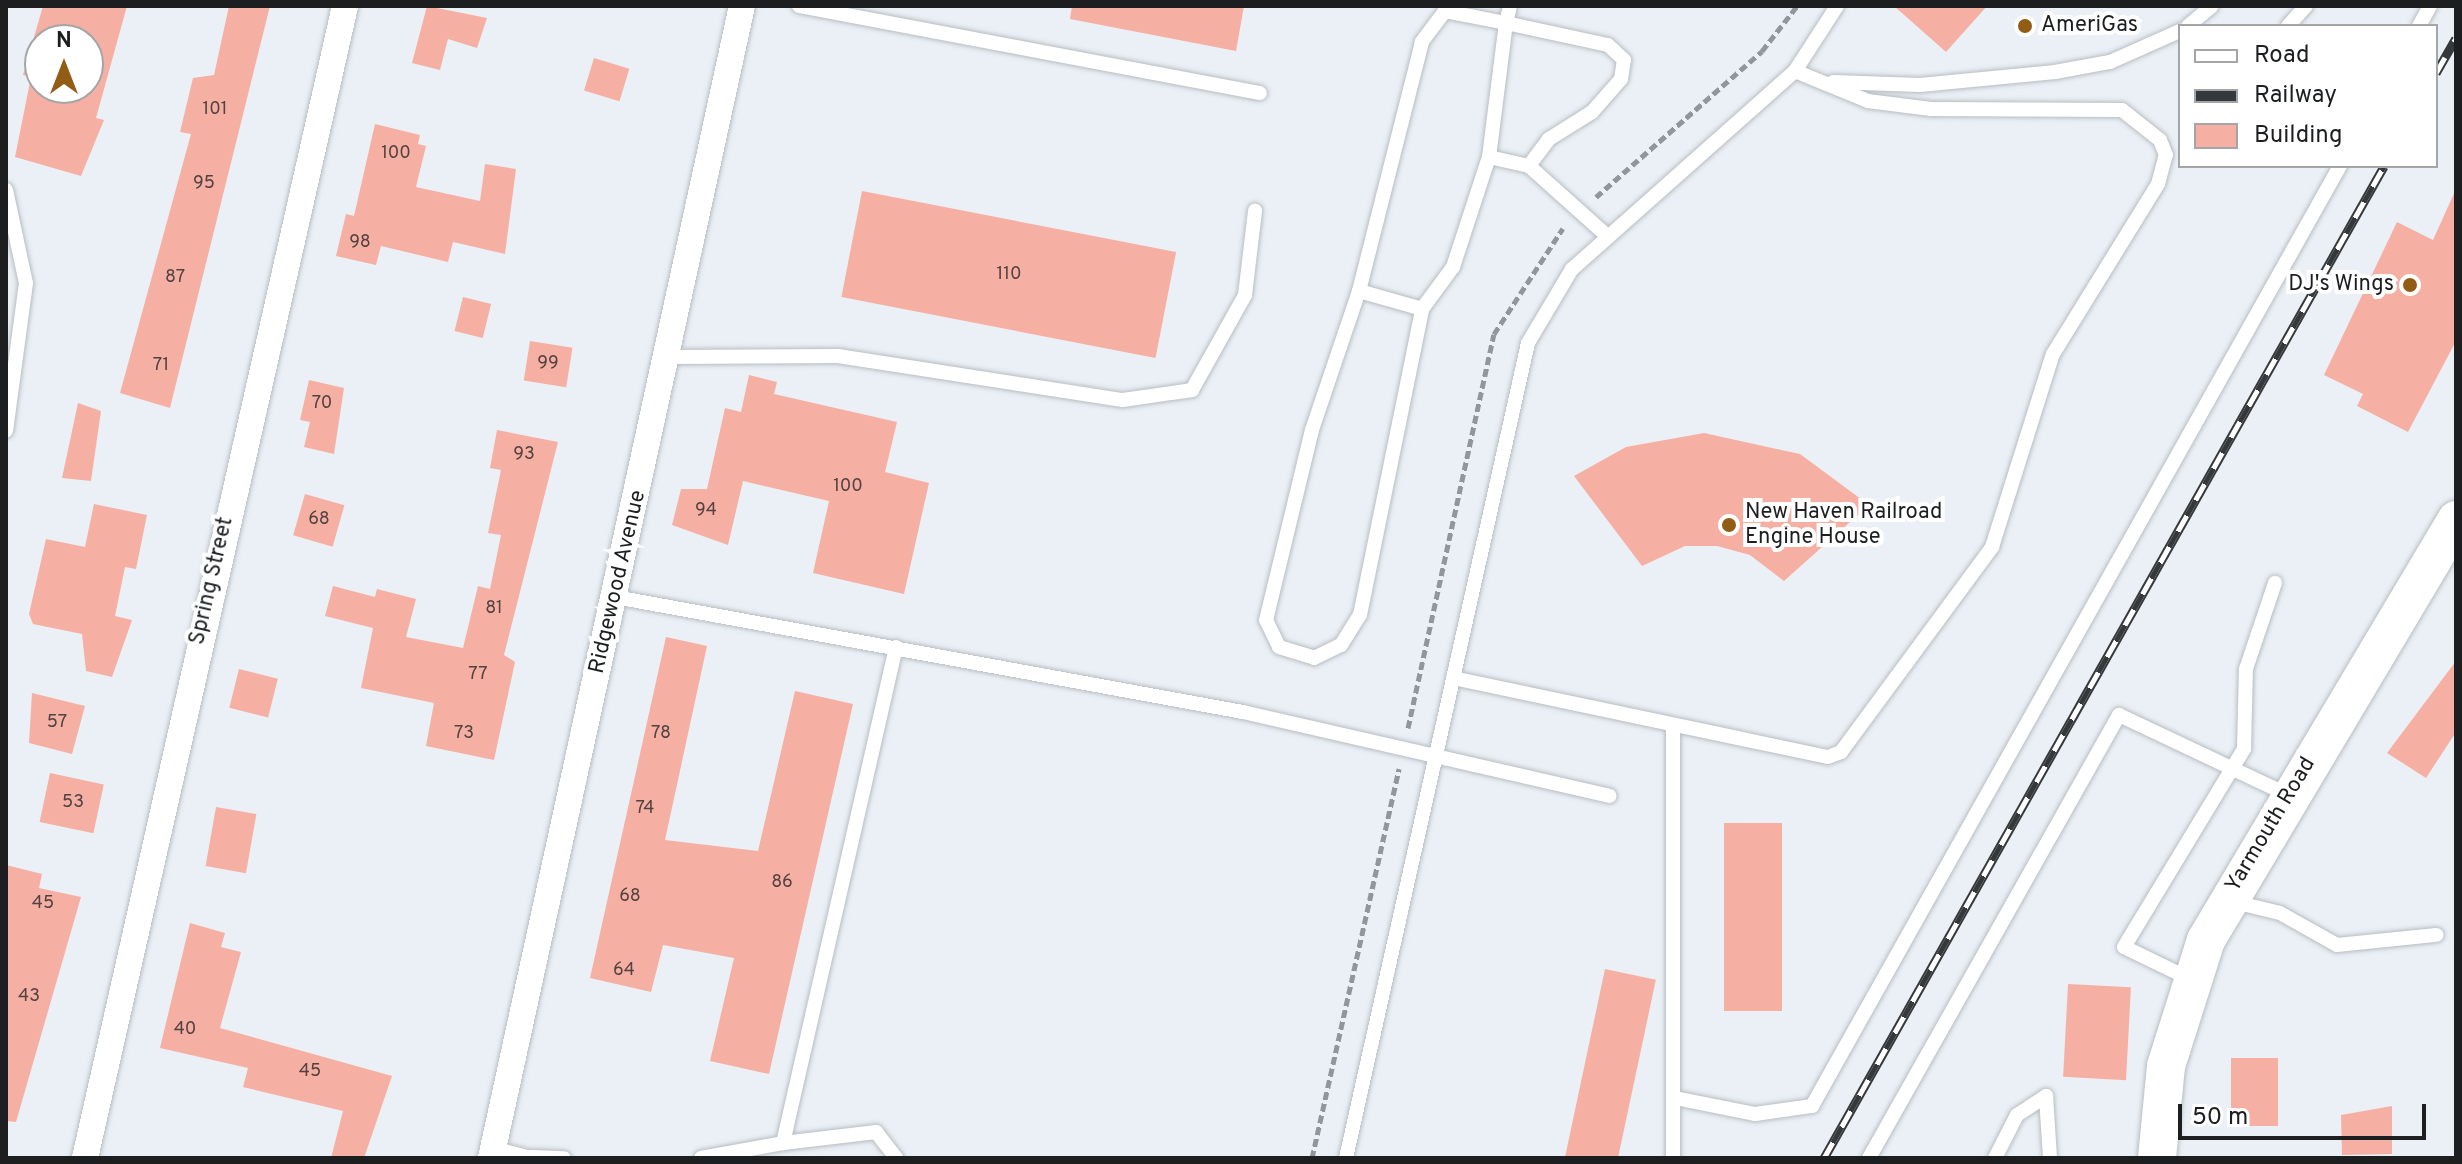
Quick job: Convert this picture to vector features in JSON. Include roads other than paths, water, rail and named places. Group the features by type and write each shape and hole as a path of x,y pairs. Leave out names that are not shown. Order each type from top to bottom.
{"main road":[{"name":"Yarmouth Road","path":"2157,1158 2166,1066 2190,979 2226,900 2456,520"}],"street":[{"name":"Spring Street","path":"85,1158 345,6"},
{"name":"Ridgewood Avenue","path":"492,1153 669,357 742,6"}],"lane":[{"path":"799,6 1260,93"},
{"path":"1510,6 1506,23 1489,157 1453,267 1422,309 1360,615 1341,645 1314,658 1279,647 1266,620 1312,430 1359,291 1422,42 1445,8 1506,23 1608,45 1624,60 1621,79 1592,112 1549,139 1529,166"},
{"path":"1346,1158 1528,343 1545,307 1605,234 1795,71 1837,6"},
{"path":"2190,24 2212,6"},
{"path":"2290,24 2306,6"},
{"path":"2420,24 2430,6"},
{"path":"1817,81 1920,85 2055,72 2110,62 2178,32"},
{"path":"1795,71 1868,101 1931,109 2122,110 2160,140 2165,169"},
{"path":"1453,678 1673,730 1809,758 1841,752 1992,547 2053,354 2165,169 2178,154"},
{"path":"1489,157 1529,166 1605,234"},
{"path":"1675,1098 1735,1113 1812,1106 2339,168"},
{"path":"6,190 26,283 6,431"},
{"path":"669,357 838,356 1123,400 1192,390 1245,295 1255,211"},
{"path":"1359,291 1422,309"},
{"path":"2190,979 2124,947 2244,749 2246,669 2275,583"},
{"path":"615,597 1243,712 1609,796"},
{"path":"783,1143 896,647"},
{"path":"1869,1158 2119,715 2288,795"},
{"path":"1673,730 1673,1158"},
{"path":"2226,900 2280,913 2337,945 2436,935"},
{"path":"1995,1158 2017,1115 2046,1096 2050,1158"},
{"path":"701,1158 783,1143 876,1132 896,1158"},
{"path":"492,1153 564,1158"}],"railway":[{"path":"2438,70 2456,38"},
{"path":"1824,1158 2383,168"}],"place":[{"name":"AmeriGas","path":"2025,26"},
{"name":"DJ's Wings","path":"2410,285"},
{"name":"New Haven Railroad Engine House","path":"1729,525"}]}
